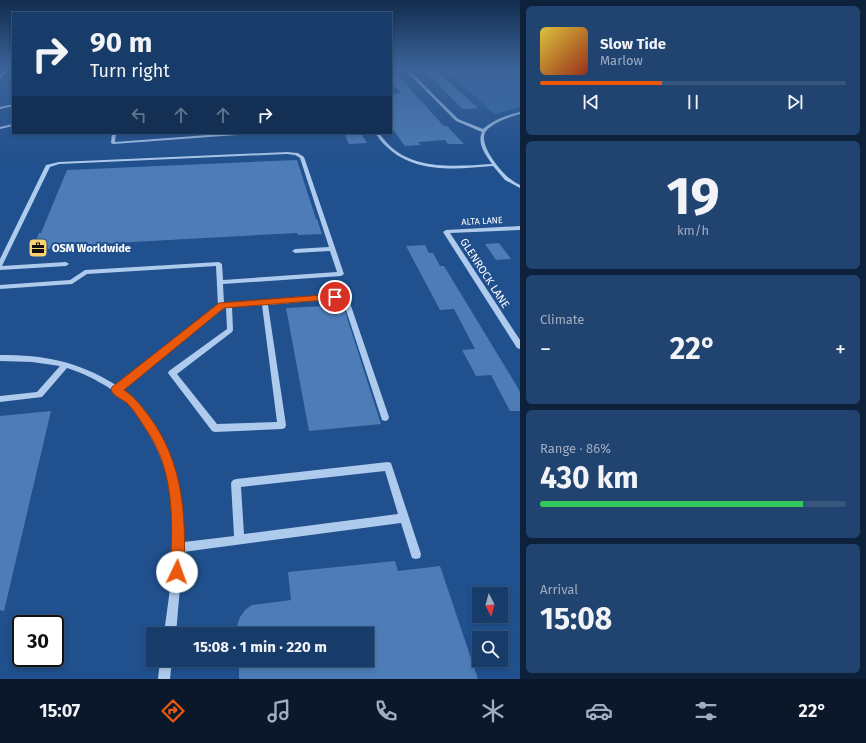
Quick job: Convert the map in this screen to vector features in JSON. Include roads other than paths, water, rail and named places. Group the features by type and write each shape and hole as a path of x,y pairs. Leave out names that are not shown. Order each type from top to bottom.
{"street":[{"path":"436,100 456,120 484,131"},
{"path":"0,108 12,105"},
{"path":"484,131 508,117 520,113"},
{"path":"0,128 12,125"},
{"path":"484,131 484,144 495,165 507,179 520,187"},
{"path":"114,134 113,143 235,134"},
{"path":"141,134 141,140"},
{"path":"378,134 384,144 394,153 419,163 449,168 495,165"},
{"path":"66,264 0,266 48,166 59,163 296,154 302,157 342,274 220,282"},
{"name":"ALTA LANE","path":"446,232 520,228"},
{"name":"GLENROCK LANE","path":"446,232 520,346"},
{"path":"295,251 333,249"},
{"path":"0,287 72,282 85,272 219,264 220,282 230,330 172,373 214,428 282,426 264,303"},
{"path":"116,390 225,306 335,297 348,303 385,417"},
{"path":"0,358 34,359 65,365 95,376 131,400 152,429 170,468 174,487 179,530 177,572 171,627"},
{"path":"0,399 39,395 65,365"},
{"path":"239,539 236,483 388,466 416,554"},
{"path":"178,548 404,518"},
{"path":"164,679 165,667"}],"place":[{"name":"OSM Worldwide","path":"38,248"}]}
